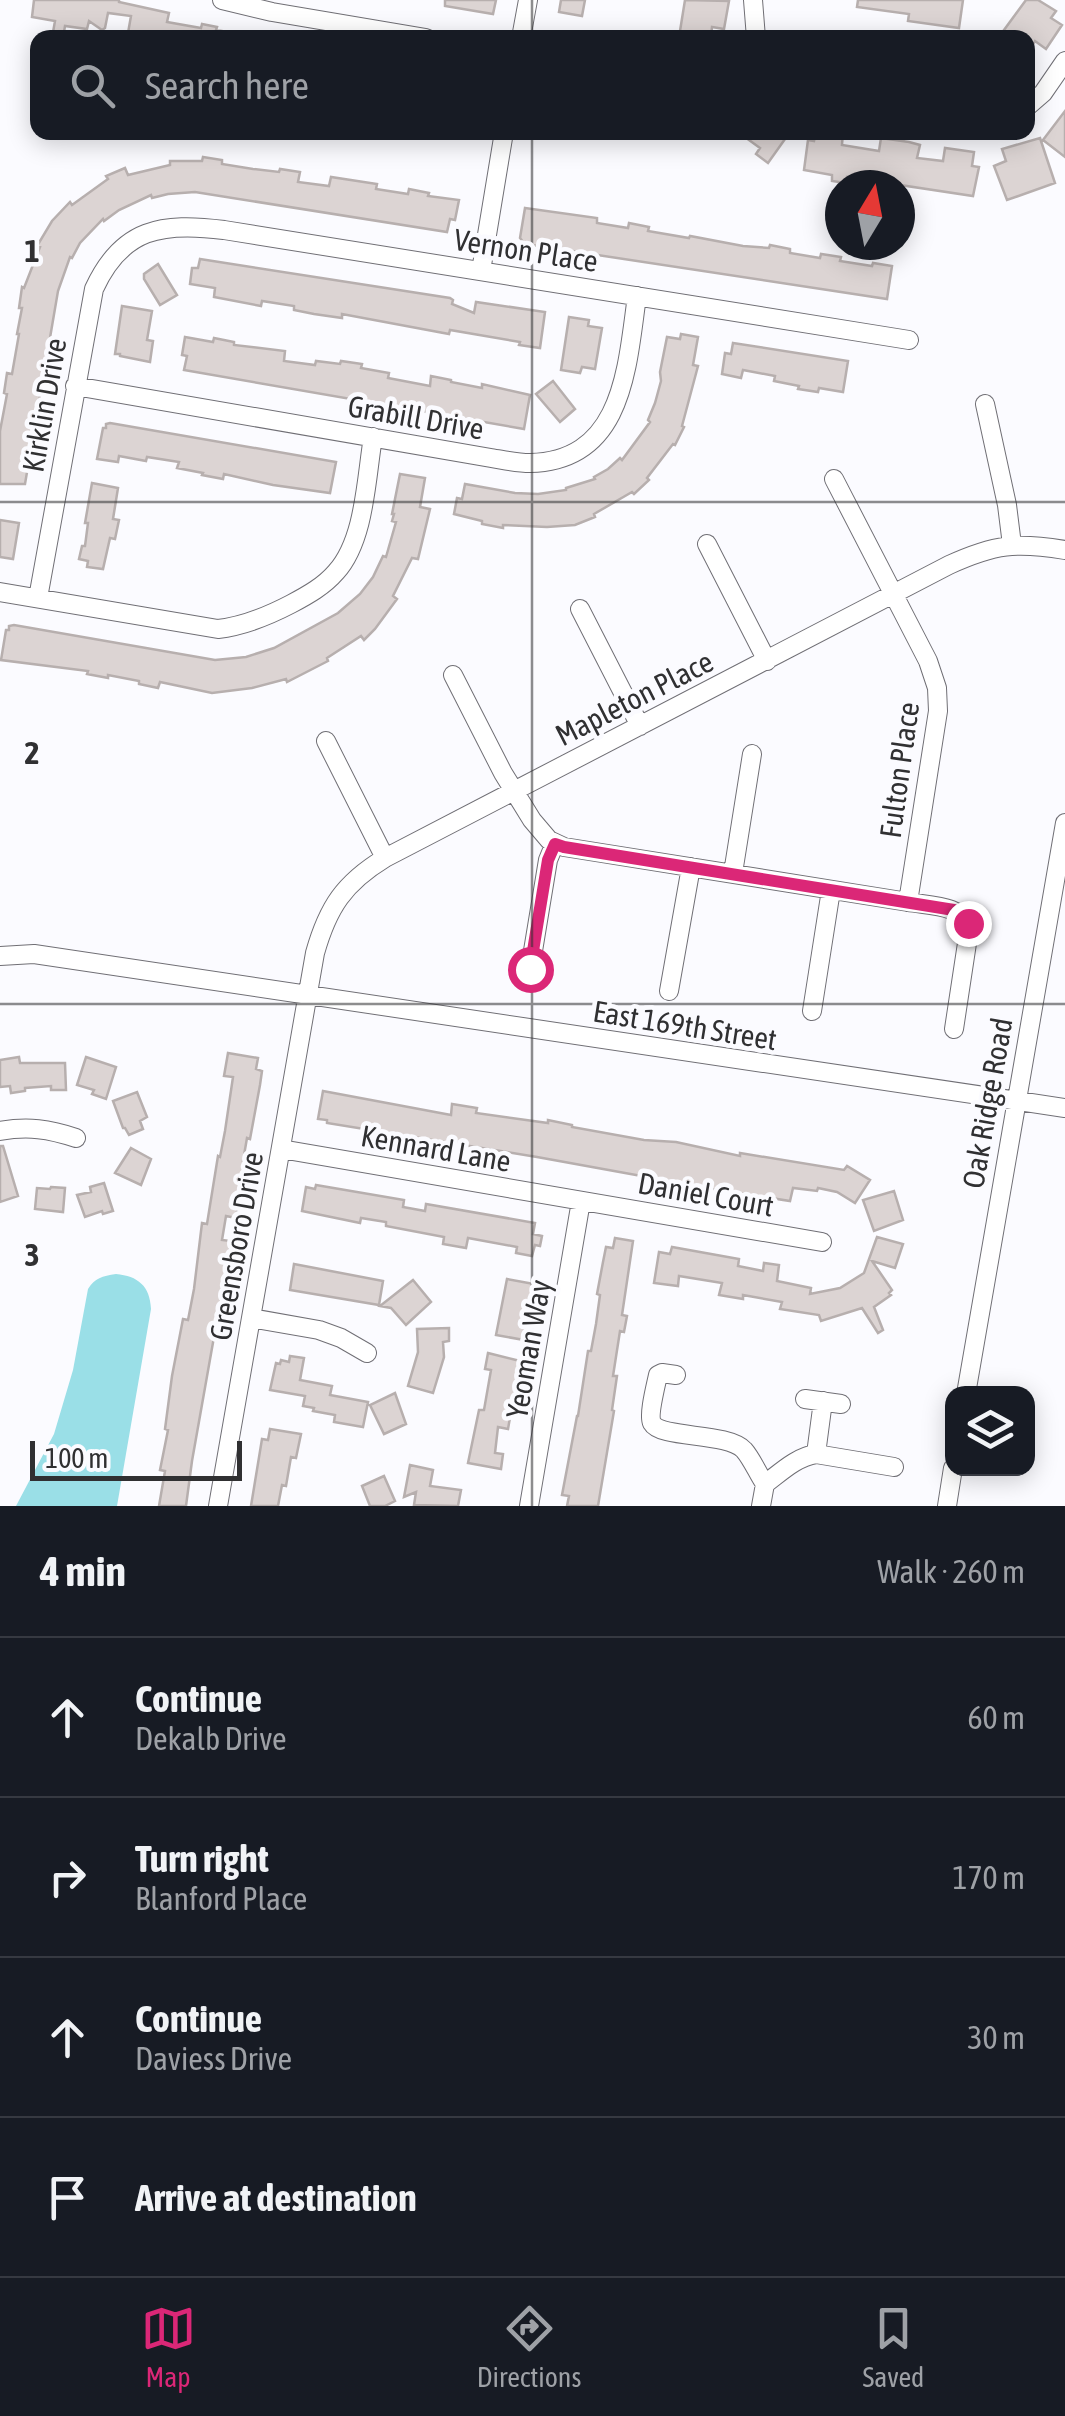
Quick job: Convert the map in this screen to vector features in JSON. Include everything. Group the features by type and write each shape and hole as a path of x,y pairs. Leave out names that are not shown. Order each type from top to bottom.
{"street":[{"path":"222,0 379,30"},
{"path":"522,30 528,0"},
{"path":"753,0 755,30"},
{"path":"1035,100 1065,62"},
{"path":"481,271 503,140"},
{"name":"Vernon Place","path":"136,238 159,229 197,226 909,340"},
{"name":"Kirklin Drive","path":"38,598 94,288 113,256 136,238"},
{"name":"Grabill Drive","path":"75,386 526,462 560,458 574,454 591,440 616,406 627,366 636,296"},
{"path":"986,404 1008,505 1012,545"},
{"path":"0,592 218,628 247,624 324,584 348,555 360,517 373,437"},
{"name":"Fulton Place","path":"834,479 934,676 938,702 908,902"},
{"path":"707,544 767,661"},
{"name":"Mapleton Place","path":"308,996 327,915 353,880 385,858 970,556 991,548 1027,544 1065,550"},
{"path":"580,609 640,726"},
{"path":"453,675 514,791 545,836 555,844 960,913 968,923 954,1029"},
{"path":"326,741 385,858"},
{"path":"732,873 752,754"},
{"name":"Oak Ridge Road","path":"967,1386 1065,823"},
{"path":"530,969 548,860 555,844"},
{"path":"669,991 690,867"},
{"path":"812,1010 831,890"},
{"name":"East 169th Street","path":"0,956 34,954 1065,1108"},
{"name":"Greensboro Drive","path":"218,1506 308,996"},
{"path":"0,1131 38,1128 76,1138"},
{"name":"Kennard Lane","path":"281,1149 581,1201"},
{"name":"Daniel Court","path":"581,1201 822,1242"},
{"name":"Yeoman Way","path":"529,1506 581,1201"},
{"path":"251,1318 319,1330 367,1353"},
{"path":"676,1375 658,1375 652,1424 732,1442 743,1450 765,1484"},
{"path":"816,1454 823,1402"},
{"path":"760,1506 765,1484 807,1456 816,1454 894,1468"},
{"path":"947,1506 952,1476"}],"water":[{"path":"116,1274 141,1284 151,1309 117,1506 16,1506 54,1434 73,1370 88,1289 99,1278"}],"building":[{"path":"34,0 119,0 169,13 167,22 217,27 216,30 129,30 131,16 108,13 102,30 89,21 87,29 65,26 64,30 53,30 55,21 32,17"},
{"path":"445,0 496,0 493,14 445,6"},
{"path":"561,0 585,0 582,16 559,12"},
{"path":"685,0 729,1 724,29 680,30"},
{"path":"858,0 963,0 959,28 908,21 909,14 857,7"},
{"path":"1026,0 1038,0 1056,11 1051,18 1062,25 1046,49 1035,41 1035,30 1004,30"},
{"path":"1065,111 1065,157 1043,140"},
{"path":"1040,138 1055,183 1007,200 994,166 1006,161 1002,149"},
{"path":"749,140 784,140 768,163 756,154 760,148"},
{"path":"808,140 842,140 842,145 879,151 881,140 909,142 920,145 917,158 943,161 945,148 974,152 972,166 979,167 973,196 915,187 915,170 825,170 825,174 804,170"},
{"path":"203,157 253,169 300,172 298,182 329,186 331,177 377,184 376,189 408,194 409,189 459,200 455,220 450,219 447,232 195,192 152,198 151,195 103,219 70,257 58,291 25,484 0,484 0,431 7,394 4,393 7,373 12,374 19,334 22,287 40,247 37,246 52,221 70,202 72,205 108,179 106,176 125,168 128,175 170,165 170,161 202,161"},
{"path":"525,208 597,218 597,223 628,228 629,223 649,227 648,231 689,238 743,246 770,245 790,249 790,253 820,258 825,255 825,260 892,266 887,299 525,244 520,238"},
{"path":"200,259 450,298 452,304 474,313 476,302 545,312 540,348 450,330 449,334 342,314 342,318 314,314 294,310 294,306 262,301 261,306 214,297 215,288 190,284 192,268 198,268"},
{"path":"158,264 177,295 160,305 144,279 144,274"},
{"path":"122,306 152,311 147,340 153,341 150,362 115,354"},
{"path":"569,317 589,320 588,326 602,328 595,369 582,367 580,373 561,370"},
{"path":"681,334 698,337 693,365 698,366 684,427 649,480 634,494 575,525 503,528 454,514 465,484 515,493 566,490 595,479 622,460 650,422 667,337 680,339"},
{"path":"185,337 213,342 214,338 234,345 285,351 284,361 362,364 361,368 389,373 388,378 430,386 431,376 530,395 524,429 184,370"},
{"path":"733,343 848,361 843,392 798,389 799,386 774,381 775,376 743,370 741,378 722,374 725,353 731,354"},
{"path":"553,381 575,409 560,422 536,394"},
{"path":"110,423 336,462 330,493 224,474 223,479 202,475 177,468 179,462 147,457 146,461 119,456 118,462 97,459 103,428"},
{"path":"400,474 425,478 420,507 430,509 418,559 412,558 393,596 397,599 364,640 361,636 328,661 287,682 286,679 212,693 160,682 158,688 139,681 87,674 88,671 1,660 6,630 14,625 215,660 246,657 274,648 338,613 373,577 383,556 386,557 396,522 392,521 392,514"},
{"path":"92,483 118,488 113,519 119,520 103,569 87,567 88,561 79,559 85,546"},
{"path":"0,520 19,523 13,559 0,557"},
{"path":"228,1053 258,1058 256,1069 262,1071 260,1085 250,1139 247,1138 236,1218 226,1216 222,1240 231,1241 186,1506 159,1506 172,1376 183,1319 188,1320 202,1223 207,1224 225,1131 233,1077 224,1076"},
{"path":"19,1057 20,1063 65,1063 66,1090 51,1090 51,1086 11,1093 10,1086 0,1087 0,1060"},
{"path":"86,1057 116,1067 106,1099 77,1085"},
{"path":"323,1091 451,1115 452,1104 477,1108 476,1113 548,1120 740,1156 844,1170 847,1166 870,1180 855,1203 837,1192 818,1188 793,1188 790,1201 713,1189 327,1123 318,1119"},
{"path":"137,1092 147,1117 140,1121 143,1129 129,1135 113,1101"},
{"path":"0,1146 18,1196 0,1202"},
{"path":"131,1148 151,1159 141,1185 115,1173"},
{"path":"104,1183 113,1211 85,1217 77,1195"},
{"path":"316,1185 404,1200 403,1207 425,1211 426,1204 535,1223 533,1234 542,1236 540,1246 535,1245 532,1256 516,1253 517,1247 468,1238 466,1248 443,1244 444,1237 386,1226 386,1222 361,1218 360,1223 302,1211 306,1187 315,1189"},
{"path":"37,1188 65,1188 63,1212 35,1209"},
{"path":"894,1191 903,1220 874,1231 863,1200"},
{"path":"877,1237 903,1244 895,1268 872,1261 892,1290 874,1307 883,1330 878,1333 862,1308 821,1321 819,1315 780,1309 782,1302 719,1295 722,1283 679,1276 678,1286 654,1283 659,1252 670,1254 672,1247 739,1259 738,1266 763,1271 764,1263 779,1265 777,1281 811,1288 810,1294 840,1288 864,1273"},
{"path":"615,1238 633,1241 622,1315 627,1316 624,1332 620,1331 613,1376 617,1376 614,1411 598,1506 567,1506 569,1496 562,1495 596,1324 600,1295 597,1294 606,1247 613,1248"},
{"path":"294,1264 383,1281 379,1305 290,1290"},
{"path":"507,1279 534,1284 524,1340 496,1335"},
{"path":"413,1280 431,1302 406,1325 391,1308 380,1306"},
{"path":"449,1328 449,1341 443,1342 444,1357 433,1393 408,1386 418,1352 417,1329"},
{"path":"488,1353 520,1361 508,1429 498,1427 495,1453 503,1454 501,1469 468,1463 479,1410 484,1410 491,1370 485,1369"},
{"path":"290,1356 304,1358 300,1380 332,1386 330,1395 368,1402 363,1427 334,1422 335,1415 303,1406 305,1396 270,1390 276,1363 289,1362"},
{"path":"395,1393 406,1424 384,1434 370,1405"},
{"path":"270,1429 301,1434 296,1458 291,1457 278,1506 251,1506 262,1439 268,1440"},
{"path":"410,1465 433,1470 430,1486 461,1490 458,1506 414,1505 416,1492 404,1497"},
{"path":"384,1476 395,1501 370,1506 362,1486"}],"route":[{"path":"530,969 548,860 555,844 954,910 968,923"}]}
